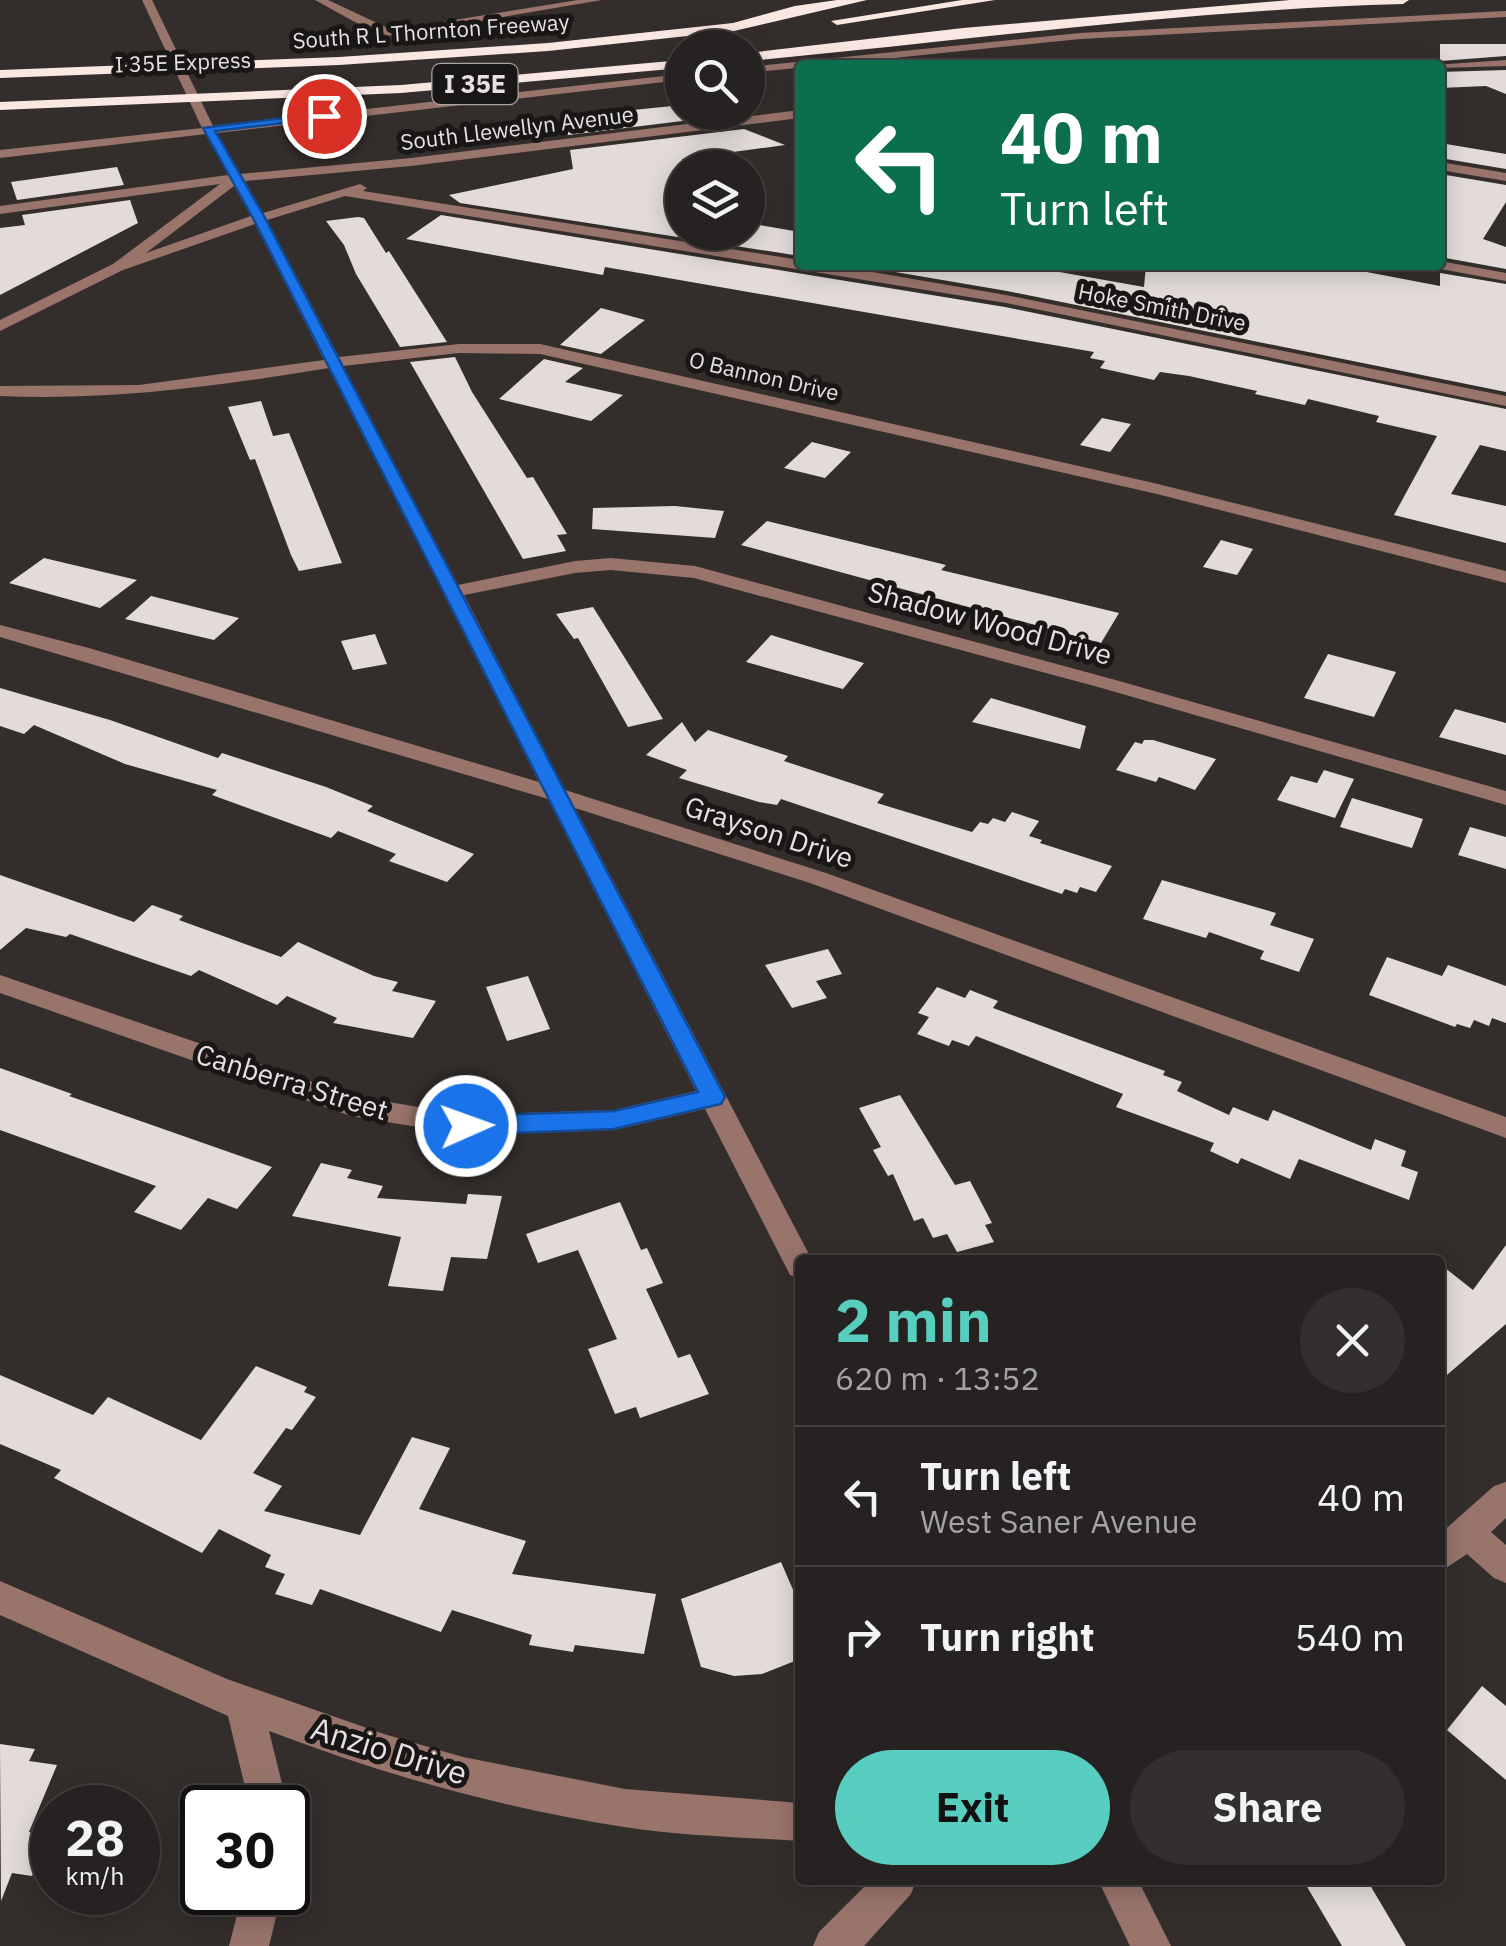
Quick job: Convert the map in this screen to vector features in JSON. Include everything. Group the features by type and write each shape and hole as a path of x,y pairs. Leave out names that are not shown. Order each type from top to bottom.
{"highway":[{"path":"747,8 801,0"},
{"name":"South R L Thornton Freeway","path":"241,73 734,26 795,10 861,0"},
{"path":"734,26 931,0"},
{"path":"818,24 989,0"},
{"path":"946,35 1203,0"},
{"path":"765,54 1328,0"},
{"path":"1297,3 1403,0"},
{"path":"765,40 1018,13"},
{"path":"561,30 653,20"},
{"name":"I 35E Express","path":"487,65 784,29"},
{"path":"174,54 543,32"},
{"name":"I 35E Express","path":"0,88 142,77 487,65 665,50"},
{"name":"South R L Thornton Freeway","path":"0,106 267,96 512,81 665,66"},
{"path":"0,74 142,77"}],"street":[{"path":"147,0 200,120 259,218 795,1256"},
{"path":"320,0 382,32 404,33 597,0"},
{"path":"845,60 1019,42 1506,14"},
{"path":"1445,65 1506,63"},
{"path":"765,68 795,65"},
{"path":"0,154 200,120 665,79"},
{"name":"South Llewellyn Avenue","path":"0,210 236,178 795,115"},
{"path":"773,117 795,127"},
{"path":"0,140 120,125"},
{"path":"394,180 506,150"},
{"path":"1445,167 1506,176"},
{"path":"118,267 236,178"},
{"path":"0,326 118,267 259,218 377,184"},
{"name":"Hoke Smith Drive","path":"344,192 795,263"},
{"path":"1445,266 1506,277"},
{"name":"Hoke Smith Drive","path":"838,270 1045,306 1506,402"},
{"name":"O Bannon Drive","path":"0,391 115,392 172,387 459,346 571,355 1158,490 1506,577"},
{"name":"Shadow Wood Drive","path":"452,592 575,567 611,564 695,572 1506,798"},
{"name":"Grayson Drive","path":"0,631 555,794 818,878 1506,1128"},
{"name":"Canberra Street","path":"0,984 350,1106 466,1126 614,1120 713,1097"},
{"path":"1445,1552 1506,1497"},
{"path":"1468,1533 1506,1566"},
{"name":"Anzio Drive","path":"0,1598 244,1705 462,1775 625,1808 795,1822"},
{"path":"244,1705 263,1785"},
{"path":"833,1946 893,1885"},
{"path":"1120,1885 1151,1946"},
{"path":"249,1946 257,1915"}],"building":[{"path":"1440,44 1506,44 1506,56 1440,60"},
{"path":"1506,70 1506,94 1486,86 1445,88 1445,72"},
{"path":"665,107 665,123 568,135 565,117"},
{"path":"736,130 747,130 785,145 748,150 665,150 665,235 460,203 449,195 573,169 570,150"},
{"path":"1445,144 1506,154 1506,169 1445,159"},
{"path":"117,167 124,185 17,200 11,182"},
{"path":"1445,175 1506,185 1506,202 1483,239 1506,247 1506,269 1445,258"},
{"path":"130,200 138,223 0,295 0,228 25,225 22,215"},
{"path":"441,215 1005,307 1506,409 1506,451 1480,445 1451,494 1506,506 1506,543 1394,515 1437,436 1376,422 1379,416 1308,399 1305,405 1189,376 1160,372 1154,380 1100,368 1105,361 1090,358 1094,352 605,267 603,275 406,239"},
{"path":"364,218 386,253 389,251 447,342 400,347 356,274 344,245 326,221"},
{"path":"765,226 795,231 795,255 762,250 765,250"},
{"path":"883,270 1048,270 1144,287 1146,270 1356,270 1440,286 1440,273 1506,284 1506,392 1007,291"},
{"path":"601,308 645,320 601,354 560,345"},
{"path":"455,357 472,392 527,478 533,477 567,534 557,535 566,551 523,559 410,362"},
{"path":"544,359 583,368 565,382 623,395 591,421 499,399"},
{"path":"261,401 273,436 289,433 342,563 299,571 291,555 255,459 250,460 228,407"},
{"path":"1102,418 1131,424 1110,452 1080,445"},
{"path":"812,442 851,452 825,478 784,468"},
{"path":"675,506 724,511 715,538 592,529 593,508"},
{"path":"767,521 946,565 941,570 1119,613 1101,643 741,545"},
{"path":"1221,540 1253,549 1237,575 1203,567"},
{"path":"44,558 137,580 100,608 9,583"},
{"path":"151,596 239,618 214,640 125,619"},
{"path":"593,607 663,719 628,727 578,638 574,639 556,614"},
{"path":"375,634 387,664 353,670 341,641"},
{"path":"771,635 864,663 843,689 746,662"},
{"path":"1328,654 1396,672 1374,717 1304,698"},
{"path":"0,688 110,720 218,758 222,753 326,787 373,806 367,811 474,854 447,882 389,861 396,854 338,831 331,838 212,795 217,790 125,764 34,725 24,734 0,726"},
{"path":"991,698 1086,726 1080,749 972,722"},
{"path":"1455,709 1506,723 1506,755 1439,737"},
{"path":"682,722 695,742 708,730 788,756 784,761 884,794 877,803 972,832 980,822 988,824 993,818 1005,822 1012,812 1039,821 1029,836 1042,840 1040,843 1112,866 1096,892 1080,887 1077,893 1065,889 1062,894 781,799 777,805 759,802 679,778 687,770 646,755"},
{"path":"1144,740 1216,759 1195,790 1159,777 1156,782 1116,770 1135,742 1142,744"},
{"path":"1324,770 1354,779 1335,818 1277,800 1291,776 1317,783"},
{"path":"1352,798 1423,819 1412,848 1340,827"},
{"path":"1470,827 1506,837 1506,869 1458,855"},
{"path":"0,875 134,922 152,905 183,916 179,920 281,957 298,942 374,976 398,982 392,991 436,1001 413,1038 333,1023 337,1018 287,996 277,1005 199,970 191,976 70,934 66,937 26,928 0,950"},
{"path":"1162,880 1276,913 1270,925 1314,939 1299,972 1260,959 1264,951 1209,932 1206,938 1143,919"},
{"path":"828,949 842,974 816,981 827,998 792,1008 765,965"},
{"path":"1387,957 1442,976 1448,965 1506,986 1506,1023 1492,1018 1489,1026 1474,1020 1470,1028 1457,1024 1455,1027 1369,995"},
{"path":"528,976 550,1029 507,1041 486,987"},
{"path":"937,987 965,998 970,990 998,1001 993,1008 1165,1071 1163,1075 1182,1082 1177,1091 1229,1115 1233,1107 1268,1121 1273,1110 1371,1150 1375,1139 1406,1151 1401,1166 1418,1172 1409,1200 1299,1159 1290,1179 1241,1158 1238,1164 1210,1151 1214,1143 1116,1107 1123,1094 976,1036 969,1046 952,1040 949,1046 917,1034 929,1017 918,1013"},
{"path":"0,1068 272,1167 237,1209 208,1198 181,1230 134,1212 156,1186 0,1130"},
{"path":"900,1095 955,1185 970,1181 992,1223 985,1225 994,1242 957,1252 947,1234 933,1238 923,1218 914,1221 893,1174 888,1176 873,1150 881,1147 859,1108"},
{"path":"321,1163 352,1170 347,1178 383,1186 377,1198 466,1204 468,1194 502,1196 487,1259 451,1257 443,1291 388,1286 401,1237 292,1216"},
{"path":"620,1202 641,1250 647,1248 663,1283 646,1289 678,1358 690,1354 709,1394 640,1418 636,1407 615,1414 588,1349 617,1339 578,1250 538,1263 526,1234"},
{"path":"1506,1245 1506,1324 1445,1377 1445,1268 1473,1290"},
{"path":"256,1366 307,1387 304,1392 316,1397 292,1430 286,1428 253,1473 282,1486 264,1511 360,1535 412,1437 450,1448 419,1509 526,1541 512,1574 656,1594 644,1654 575,1645 573,1652 529,1645 532,1635 452,1610 441,1632 320,1589 312,1605 275,1594 285,1574 265,1567 271,1555 219,1529 202,1553 54,1478 61,1470 0,1444 0,1375 93,1415 108,1397 201,1440"},
{"path":"781,1562 795,1594 795,1661 762,1674 734,1676 701,1667 681,1599"},
{"path":"1482,1686 1506,1706 1506,1780 1447,1730"},
{"path":"0,1744 35,1749 29,1761 57,1765 49,1785 30,1785 30,1876 12,1873 1,1901"},
{"path":"1306,1885 1370,1885 1406,1946 1342,1946"}],"route":[{"path":"324,116 208,128 259,218 713,1097 614,1120 466,1126"}]}
